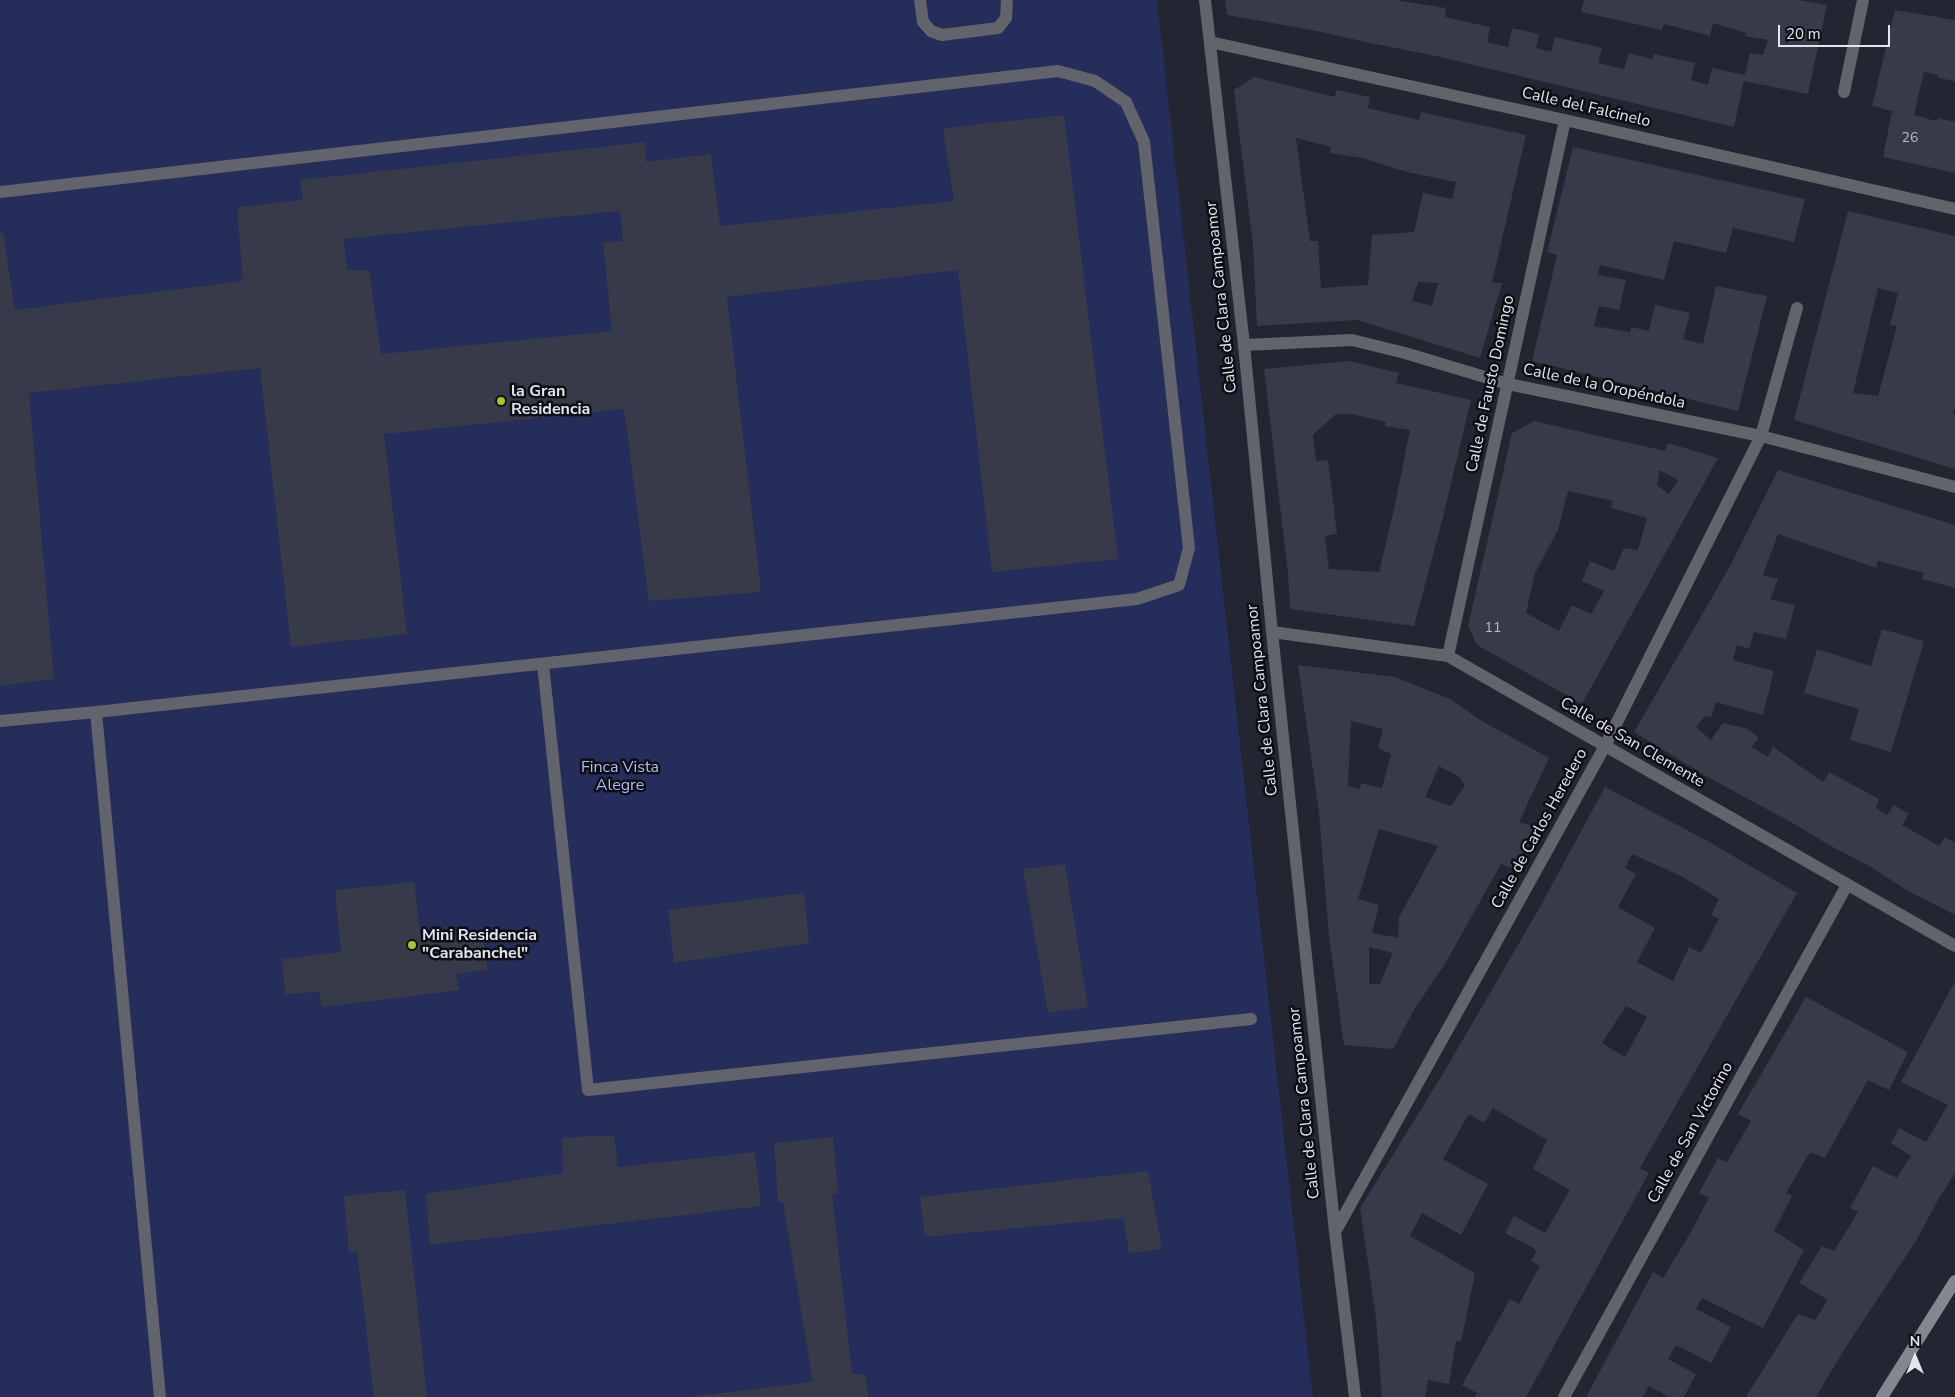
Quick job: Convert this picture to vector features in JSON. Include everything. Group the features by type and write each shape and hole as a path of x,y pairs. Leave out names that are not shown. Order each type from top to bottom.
{"street":[{"path":"920,0 923,22 931,31 942,35 998,28 1006,18 1007,0"},
{"name":"Calle de Clara Campoamor","path":"1205,0 1244,344 1272,632 1335,1232 1356,1397"},
{"path":"1844,92 1862,0"},
{"name":"Calle del Falcinelo","path":"1210,42 1565,120 1955,209"},
{"path":"0,192 1058,71 1094,81 1126,102 1144,142 1189,548 1179,585 1137,599 0,722"},
{"name":"Calle de Fausto Domingo","path":"1448,656 1565,120"},
{"name":"Calle de Carlos Heredero","path":"1335,1232 1605,746 1761,436 1797,308"},
{"name":"Calle de la Oropéndola","path":"1244,344 1352,340 1406,353 1508,384 1761,436 1955,487"},
{"name":"Calle de San Clemente","path":"1272,632 1448,656 1847,886 1955,946"},
{"path":"543,664 588,1090 1251,1019"},
{"path":"96,712 160,1397"},
{"name":"Calle de San Victorino","path":"1564,1397 1847,886"},
{"path":"1882,1397 1955,1281"}],"green space":[{"name":"Finca Vista Alegre","path":"0,0 1157,0 1313,1397 0,1397"}],"building":[{"path":"1225,0 1395,0 1446,8 1445,17 1490,27 1487,42 1508,47 1512,28 1539,34 1536,48 1551,52 1555,37 1602,48 1598,63 1624,69 1629,53 1652,59 1654,54 1695,63 1691,80 1708,85 1712,68 1745,75 1750,53 1763,55 1768,40 1745,36 1746,33 1713,23 1710,36 1664,24 1662,30 1581,12 1584,0 1798,0 1827,5 1808,94 1744,81 1734,127 1436,56 1317,31 1227,15"},
{"path":"1895,10 1955,20 1955,81 1938,78 1938,75 1924,72 1914,115 1936,121 1938,118 1955,122 1955,173 1883,157 1892,111 1872,106"},
{"path":"1254,77 1335,97 1336,90 1370,97 1368,108 1419,120 1421,112 1526,135 1492,283 1502,283 1480,358 1357,320 1257,326 1253,245 1234,90","holes":["1296,138 1331,147 1330,153 1362,158 1407,172 1456,182 1452,199 1423,193 1414,232 1372,235 1368,285 1321,288 1318,241 1310,241","1418,282 1438,283 1432,306 1412,301"]},
{"name":"la Gran Residencia","path":"1064,115 1118,559 992,572 958,270 727,297 761,592 649,601 624,409 384,434 407,634 291,647 260,368 29,393 54,679 0,686 0,233 3,233 15,310 243,281 237,207 303,200 300,180 645,142 646,162 711,154 720,226 954,201 943,128","holes":["620,211 623,241 603,243 612,331 381,354 369,270 347,270 344,239"]},
{"path":"1573,147 1805,199 1794,242 1733,228 1726,253 1674,241 1664,280 1600,265 1598,275 1626,280 1619,310 1599,306 1594,326 1630,332 1631,327 1649,331 1655,305 1690,313 1683,339 1703,344 1716,286 1767,296 1738,411 1532,361 1557,255 1547,252"},
{"path":"1848,211 1955,236 1955,407 1953,413 1955,414 1955,469 1794,420","holes":["1878,288 1898,293 1890,325 1897,326 1878,396 1853,393"]},
{"path":"1349,361 1399,373 1396,383 1471,400 1414,626 1290,609 1288,574 1264,369","holes":["1336,414 1352,414 1386,422 1385,426 1410,430 1379,572 1329,569 1325,536 1337,534 1328,460 1316,461 1313,435"]},
{"path":"1534,421 1665,451 1668,443 1718,458 1582,704 1477,645 1468,626 1512,433","holes":["1660,470 1678,480 1669,494 1657,485","1568,491 1613,501 1611,508 1647,518 1638,550 1624,548 1614,571 1590,561 1582,581 1604,591 1591,614 1572,605 1559,631 1526,613 1535,573 1558,530"]},
{"path":"1778,470 1955,525 1955,588 1922,579 1924,573 1878,561 1876,568 1778,534 1763,575 1778,579 1770,599 1795,605 1786,639 1754,632 1749,649 1737,645 1733,660 1774,671 1763,715 1716,702 1711,718 1705,716 1696,727 1711,740 1723,723 1748,729 1759,738 1751,747 1768,757 1773,747 1823,782 1829,772 1879,799 1876,808 1887,815 1894,805 1909,814 1902,825 1939,846 1945,837 1955,843 1955,915 1908,891 1871,867 1706,776 1634,732 1729,568"},
{"path":"1882,629 1924,641 1891,752 1850,740 1859,709 1804,693 1817,649 1871,666"},
{"path":"1298,665 1395,677 1450,699 1482,721 1549,758 1519,822 1540,828 1512,868 1501,864 1445,964 1415,1008 1393,1049 1344,1045 1329,936 1319,813","holes":["1351,721 1383,729 1378,748 1391,754 1382,788 1361,783 1360,789 1348,786","1439,766 1458,776 1465,785 1451,806 1425,797","1379,829 1438,846 1399,917 1398,938 1372,933 1379,905 1358,899","1369,947 1393,953 1380,984 1369,984"]},
{"path":"1605,787 1704,839 1797,893 1640,1168 1649,1173 1526,1397 1474,1397 1477,1393 1462,1385 1510,1299 1519,1304 1540,1266 1531,1261 1537,1250 1505,1233 1514,1216 1545,1233 1570,1190 1533,1169 1547,1140 1493,1108 1484,1123 1469,1114 1443,1159 1488,1184 1461,1235 1422,1213 1410,1236 1475,1273 1461,1342 1456,1341 1449,1384 1428,1380 1425,1397 1382,1397 1376,1318 1360,1208 1441,1077 1540,907","holes":["1632,854 1681,876 1719,899 1711,915 1719,919 1701,953 1689,947 1673,981 1637,962 1655,928 1618,907 1636,874 1625,868","1626,1006 1647,1017 1625,1057 1602,1043"]},
{"path":"1065,864 1088,1007 1048,1013 1023,869"},
{"name":"Mini Residencia \"Carabanchel\"","path":"414,882 421,938 482,934 488,970 455,974 460,990 322,1007 319,992 285,994 282,959 341,952 335,890"},
{"path":"804,893 809,943 674,963 668,910"},
{"path":"1955,981 1955,1173 1916,1241 1842,1353 1816,1397 1746,1397 1798,1314 1815,1320 1828,1300 1799,1283 1822,1246 1834,1251 1858,1212 1850,1208 1873,1166 1897,1178 1911,1156 1891,1143 1899,1128 1926,1142 1948,1105 1901,1082"},
{"path":"1806,997 1908,1052 1889,1090 1868,1080 1825,1158 1810,1152 1786,1193 1792,1196 1774,1231 1804,1250 1763,1328 1702,1298 1696,1309 1731,1327 1711,1363 1676,1345 1668,1359 1696,1374 1684,1397 1670,1397 1649,1386 1643,1397 1586,1397 1653,1272 1663,1278 1688,1237 1709,1198 1699,1193 1718,1158 1727,1162 1751,1121 1738,1114"},
{"path":"614,1135 618,1167 755,1152 761,1206 430,1245 426,1194 563,1173 562,1138"},
{"path":"833,1137 838,1193 832,1194 852,1374 865,1374 868,1397 688,1397 813,1382 783,1202 778,1202 774,1143"},
{"path":"1148,1171 1162,1249 1129,1253 1123,1218 925,1237 920,1197"},
{"path":"405,1190 427,1397 374,1397 357,1251 349,1253 344,1196"}],"place":[{"name":"la Gran Residencia","path":"501,401"},
{"name":"Mini Residencia \"Carabanchel\"","path":"412,945"}]}
